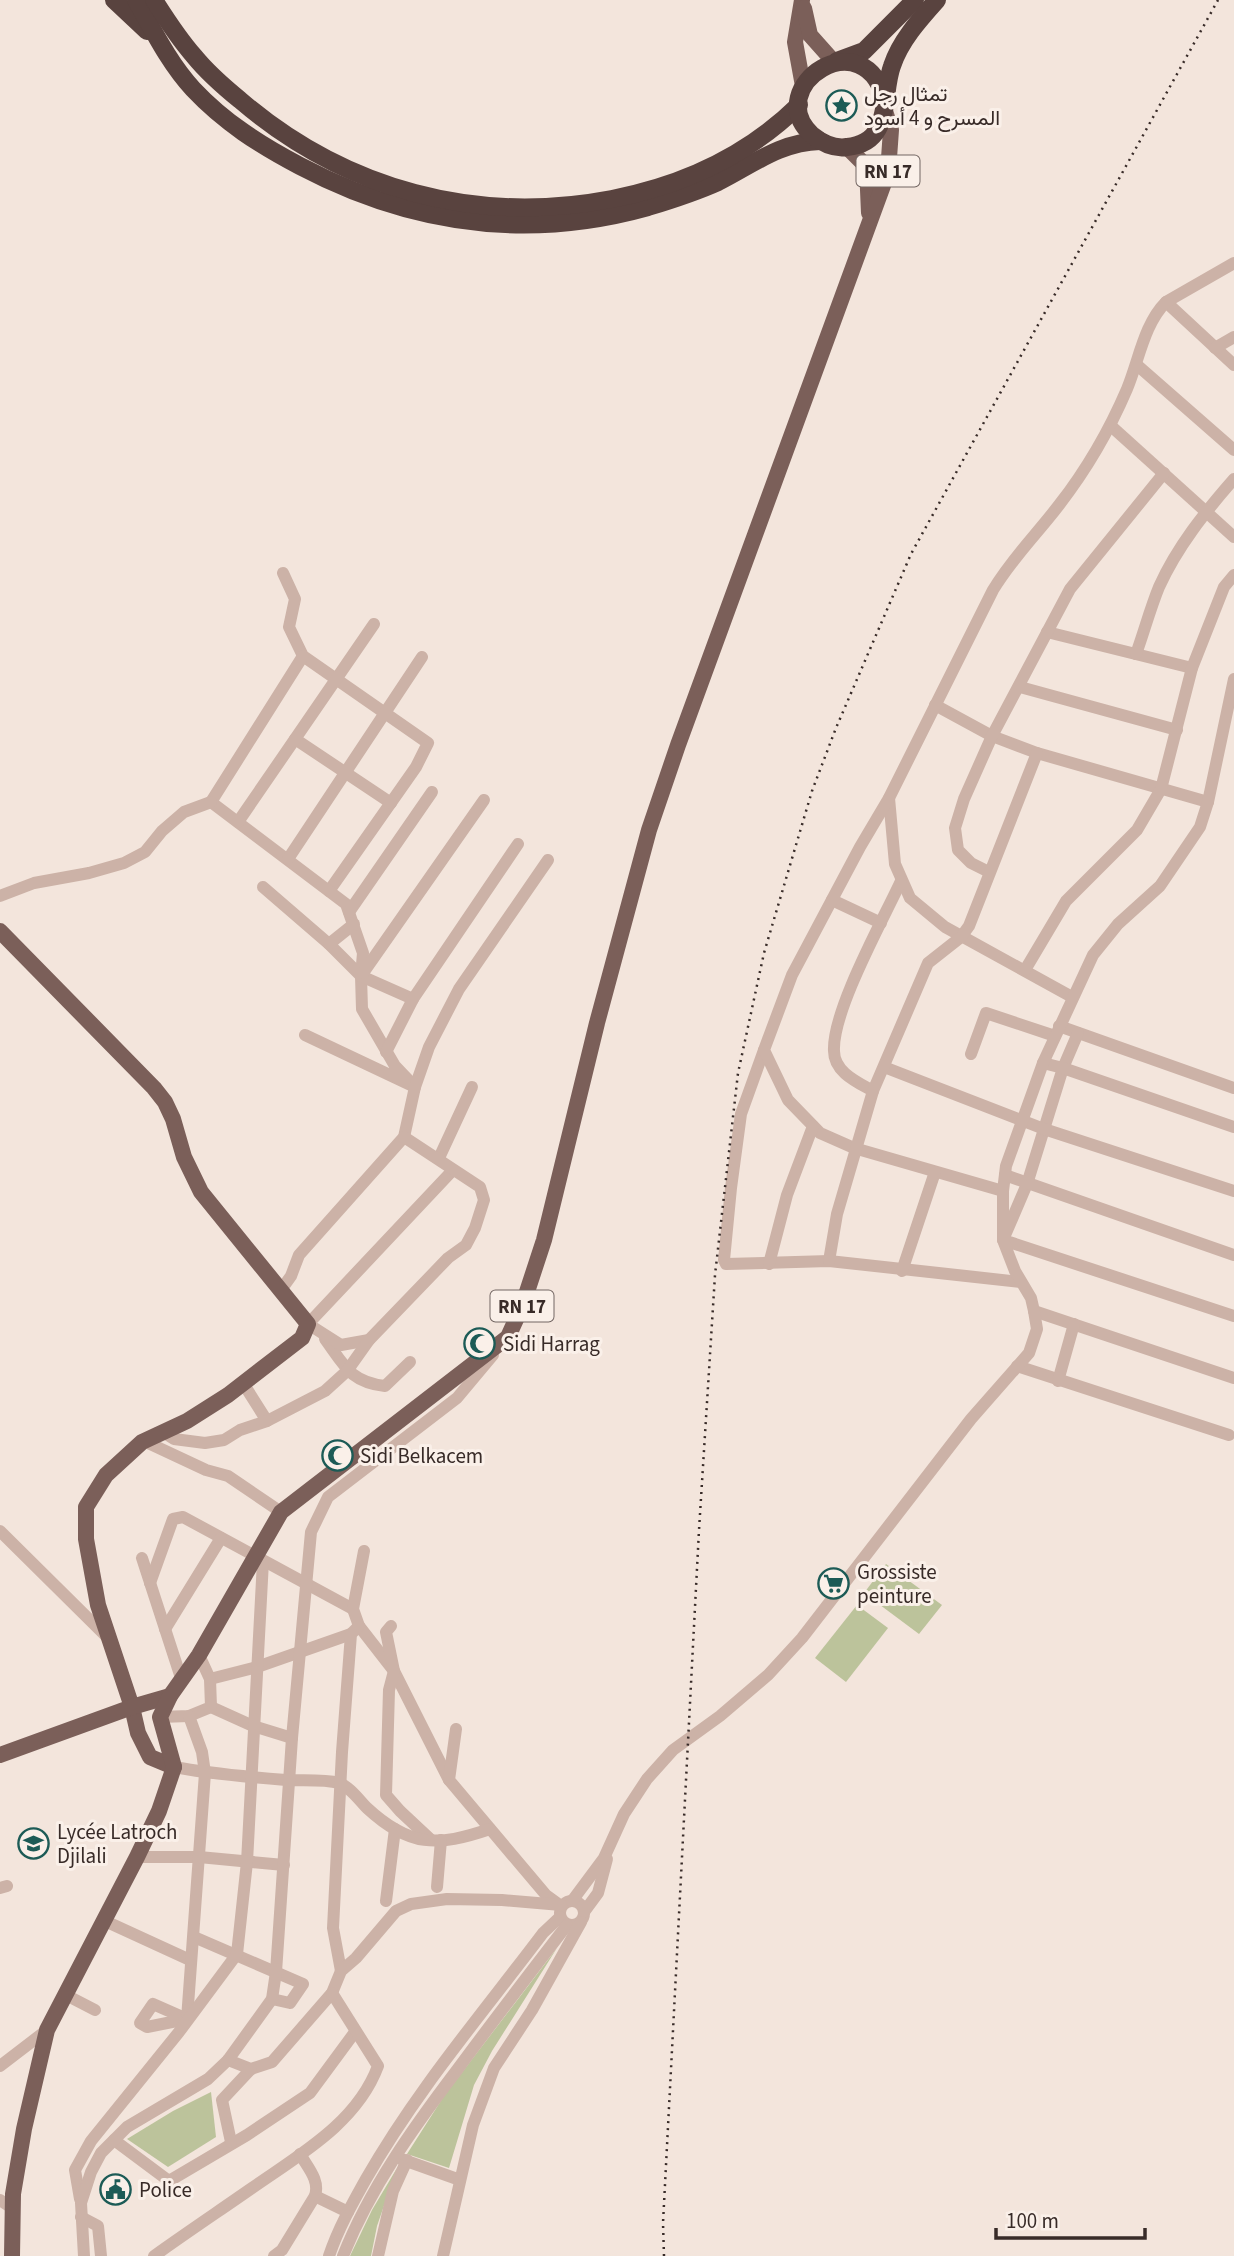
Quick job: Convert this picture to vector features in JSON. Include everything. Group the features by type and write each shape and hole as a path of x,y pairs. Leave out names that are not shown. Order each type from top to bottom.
{"highway":[{"path":"114,0 164,49"},
{"path":"135,0 164,49 192,88 230,123 261,145 329,181 375,200 450,219 534,225 610,215 646,207 717,182 784,146 802,141 820,141"},
{"path":"154,0 194,57 266,122 316,155 363,177 405,192 459,203 550,207 590,203 668,184 701,171 762,139 799,105"},
{"path":"915,0 864,51 822,67 811,75 803,86 799,105 802,119 809,132 820,141 833,147 847,147 860,144 872,136 881,125 886,107 891,67 903,44 937,0"},
{"path":"834,62 849,62 863,67 875,76 883,88 886,107"}],"main road":[{"path":"803,0 810,35 834,62"},
{"path":"803,0 795,42 803,86"},
{"name":"RN 17","path":"160,1717 181,1678 199,1655 259,1558 281,1511 508,1337 523,1304 544,1240 597,1023 649,830 888,172 891,130 886,107"},
{"name":"RN 17","path":"847,147 867,167 869,228"},
{"path":"0,930 154,1088 169,1110 184,1157 201,1192 315,1328 243,1383 187,1421 144,1441 106,1475 86,1507 86,1539 98,1605 138,1733 150,1757 174,1767"},
{"path":"0,1755 170,1696"},
{"path":"12,2256 4,2207 47,2029 137,1857 159,1811 174,1767 160,1717"}],"street":[{"path":"1021,1282 829,1261 729,1265 724,1260 741,1114 792,975 889,798 993,590 1011,560 1058,506 1089,463 1111,426 1137,365 1147,331 1158,310 1166,302 1234,263"},
{"path":"1166,302 1234,365"},
{"path":"1215,348 1234,337"},
{"path":"1137,365 1234,450"},
{"path":"1111,426 1234,537"},
{"path":"989,873 971,863 958,850 955,828 964,799 992,736 1070,589 1164,473"},
{"path":"1136,654 1159,588 1173,560 1206,511 1234,480"},
{"path":"283,573 295,599 289,627 303,656 428,743 416,767 329,891"},
{"path":"1025,970 1066,901 1137,830 1161,789 1192,668 1224,587 1234,575"},
{"path":"238,822 374,624"},
{"path":"1047,632 1192,668"},
{"path":"0,896 34,883 89,873 124,863 145,852 162,831 184,812 211,802 303,656"},
{"path":"288,859 422,657"},
{"path":"344,2256 368,2201 401,2159 429,2106 604,1858 647,1779 673,1750 720,1716 768,1675 802,1637 971,1419 1029,1353 1037,1329 1031,1298 1003,1240 1005,1175 1043,1063 1093,955 1118,924 1160,886 1200,827 1208,802 1234,679"},
{"path":"1020,687 1177,730"},
{"path":"935,705 992,736 1037,753 1208,802"},
{"path":"295,739 391,803"},
{"path":"829,1261 832,1236 854,1148 873,1091 928,963 961,937 969,926 1037,753"},
{"path":"329,944 351,918 432,792"},
{"path":"889,798 895,864 910,898 961,937 1072,997"},
{"path":"361,976 484,800"},
{"path":"211,802 346,904 363,953 362,1009 395,1066 415,1087"},
{"path":"386,1052 413,999 518,844"},
{"path":"281,1290 292,1276 299,1255 404,1138 415,1087 429,1048 459,989 548,860"},
{"path":"873,1091 842,1072 833,1052 839,1020 901,881"},
{"path":"263,887 329,944 361,976 413,999"},
{"path":"832,900 881,923"},
{"path":"971,1054 986,1013 1057,1031 1078,1033 1234,1088"},
{"path":"1003,1240 1027,1184 1063,1068 1078,1033"},
{"path":"305,1035 415,1087"},
{"path":"764,1050 788,1100 820,1133 854,1148 1003,1191"},
{"path":"1043,1063 1234,1127"},
{"path":"884,1067 1044,1129 1234,1191"},
{"path":"439,1158 472,1087"},
{"path":"769,1264 787,1195 813,1126"},
{"path":"163,1432 174,1439 205,1443 223,1440 325,1391 347,1371 369,1340 448,1258 466,1245 484,1200 480,1187 439,1158 404,1138"},
{"path":"315,1328 453,1170"},
{"path":"902,1271 935,1172"},
{"path":"1005,1175 1234,1255"},
{"path":"1003,1240 1234,1316"},
{"path":"1034,1311 1234,1378"},
{"path":"1058,1381 1074,1324"},
{"path":"315,1328 341,1345 369,1340"},
{"path":"315,1328 347,1371 368,1384 385,1386 410,1362"},
{"path":"81,2203 91,2172 101,2153 127,2127 208,2079 228,2060 272,1998 311,1532 328,1497 457,1398 508,1337"},
{"path":"1017,1366 1229,1435"},
{"path":"243,1383 267,1421"},
{"path":"144,1441 206,1470 228,1476 281,1511"},
{"path":"150,1583 173,1519 183,1517 353,1609"},
{"path":"0,1531 108,1638"},
{"path":"165,1629 221,1538"},
{"path":"341,1971 333,1928 342,1752 355,1630 353,1609 364,1551"},
{"path":"142,1558 181,1678"},
{"path":"85,2256 81,2203 75,2170 90,2141 237,1954 247,1862 257,1667 259,1558"},
{"path":"391,1626 386,1632 394,1671 449,1780 546,1895 577,1925 583,1917"},
{"path":"210,1679 257,1667 355,1630"},
{"path":"355,1630 394,1671"},
{"path":"199,1655 210,1679 211,1707"},
{"path":"394,1671 388,1690 386,1796 436,1840 437,1887"},
{"path":"160,1717 190,1716 211,1707 253,1726 292,1738"},
{"path":"187,2019 205,1773 202,1752 190,1716"},
{"path":"449,1780 456,1729"},
{"path":"174,1767 205,1773 342,1784 395,1829 411,1838 436,1840 490,1829"},
{"path":"386,1901 395,1829"},
{"path":"443,2256 472,2126 494,2068 531,2010 597,1893 611,1841"},
{"path":"137,1857 200,1857 284,1865"},
{"path":"231,2143 222,2100 251,2069 272,2062 332,1993 341,1971 356,1958 396,1911 411,1904 447,1899 502,1900 565,1912"},
{"path":"329,2256 348,2212 386,2144 436,2072 543,1933 579,1903 583,1917"},
{"path":"104,1921 190,1960"},
{"path":"194,1937 303,1984 290,2003 272,1998"},
{"path":"154,2256 340,2123 372,2083 378,2066 332,1993"},
{"path":"66,1995 94,2010"},
{"path":"0,2066 47,2029"},
{"path":"114,2140 169,2181 247,2135 310,2092 355,2032"},
{"path":"228,2060 251,2069"},
{"path":"274,2256 282,2250 315,2196 316,2182 300,2154"},
{"path":"401,2159 460,2180"},
{"path":"377,2256 401,2159"},
{"path":"315,2196 348,2212"},
{"path":"81,2217 98,2225 101,2256"}],"green space":[{"path":"886,1564 942,1605 919,1634 864,1593"},
{"path":"857,1605 888,1628 846,1682 815,1658"},
{"path":"557,1948 492,2051 474,2085 449,2168 407,2154 444,2096"},
{"path":"211,2092 216,2137 168,2167 127,2139 173,2111"},
{"path":"397,2168 377,2226 371,2256 350,2256 372,2210"}],"railway":[{"path":"664,2256 663,2223 699,1530 715,1275 738,1073 764,953 812,791 836,728 911,554 1218,0"}],"place":[{"name":"تمثال رجل المسرح و 4 أسود","path":"841,106"},
{"name":"Sidi Harrag","path":"480,1344"},
{"name":"Sidi Belkacem","path":"337,1456"},
{"name":"Grossiste peinture","path":"834,1584"},
{"name":"Lycée Latroch Djilali","path":"34,1844"},
{"name":"Police","path":"116,2190"}]}
